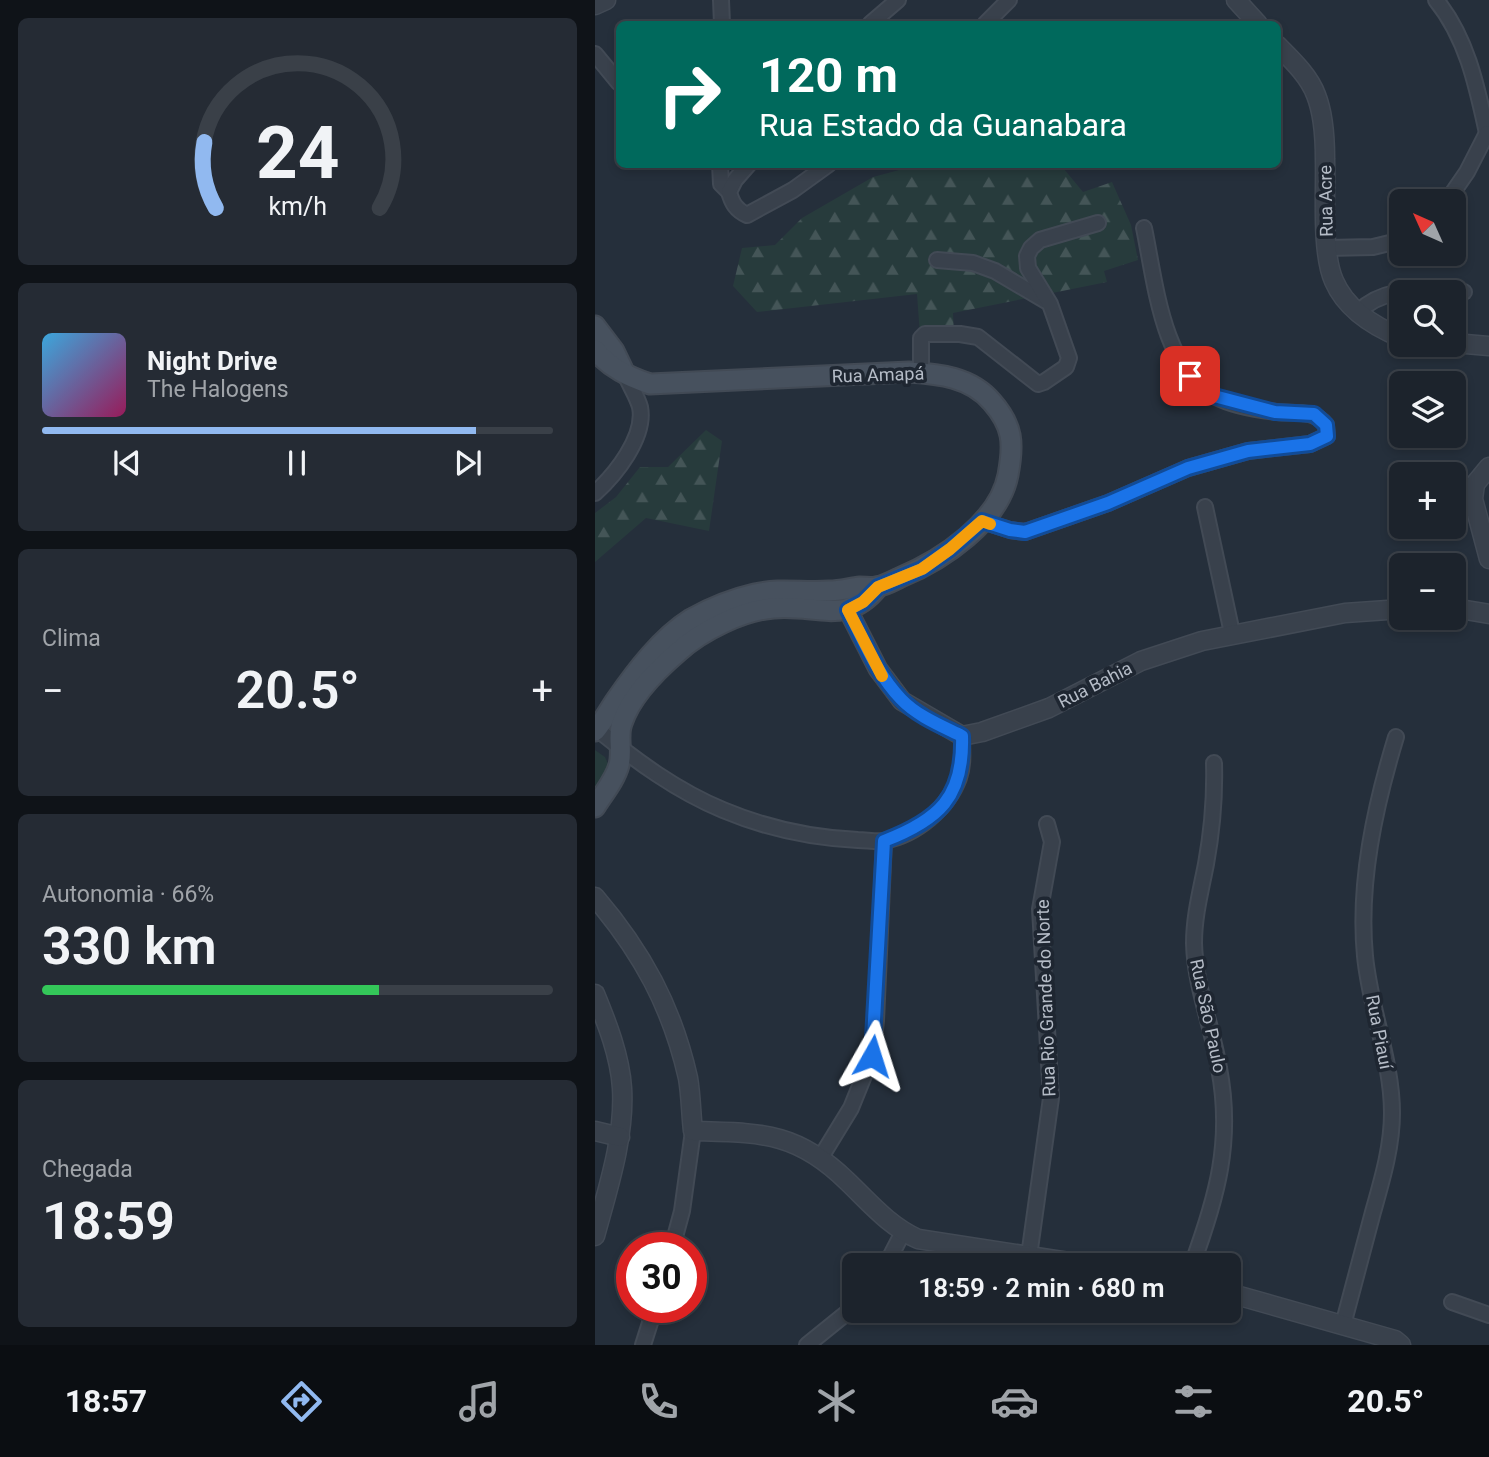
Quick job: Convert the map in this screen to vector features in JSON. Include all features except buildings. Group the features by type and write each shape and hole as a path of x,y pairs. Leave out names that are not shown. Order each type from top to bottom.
{"main road":[{"path":"595,326 614,351 626,376"},
{"path":"595,350 602,359 626,376"},
{"name":"Rua Amapá","path":"626,376 650,384 666,384 935,373 964,381 987,396 1005,417 1013,447 1007,482 997,502 982,521 922,569 878,587 863,602 836,604"},
{"path":"596,730 628,695 679,651 698,626 721,624 770,600 836,604"},
{"path":"595,807 619,765 622,723 628,695"}],"street":[{"path":"595,5 606,0"},
{"path":"721,0 722,21"},
{"path":"874,21 898,0"},
{"path":"988,21 1009,0"},
{"path":"1236,0 1255,21"},
{"path":"1436,0 1447,13 1476,80 1488,136 1455,189"},
{"name":"Rua Acre","path":"1281,49 1299,68 1316,94 1323,119 1327,248 1334,281 1358,312 1378,328 1389,333"},
{"path":"595,54 616,79"},
{"path":"720,168 721,184 729,192 738,211 747,215 793,190 823,168"},
{"path":"729,192 746,168"},
{"path":"921,373 921,338 925,334 960,334 983,340 1038,384 1066,367 1069,358 1050,304 1028,268 1027,256 1040,240 1098,223"},
{"path":"982,521 1025,532 1108,503 1188,468 1248,451 1310,444 1327,436 1326,425 1314,414 1275,412 1233,402 1214,396 1190,376 1171,344 1144,228"},
{"path":"1327,248 1373,247 1389,243"},
{"path":"937,260 973,263 995,271 1050,304"},
{"path":"1358,312 1375,298 1389,294"},
{"path":"1466,344 1489,346"},
{"path":"595,493 618,470 630,450 638,426 640,408 626,376"},
{"path":"1489,467 1475,484 1473,499 1489,559"},
{"path":"1205,507 1233,633"},
{"path":"596,730 676,786 723,810 790,833 884,841 912,831 934,816 949,798 959,778 963,761 962,736 902,701 836,604"},
{"name":"Rua Bahia","path":"962,736 982,732 1049,708 1141,662 1202,641 1345,612 1389,610"},
{"path":"1466,610 1489,614"},
{"name":"Rua Piauí","path":"1343,1325 1386,1166 1391,1135 1392,1112 1387,1073 1365,955 1365,905 1369,857 1380,790 1395,737"},
{"name":"Rua São Paulo","path":"1196,1253 1218,1185 1224,1148 1225,1105 1219,1066 1197,975 1194,939 1213,806 1215,763"},
{"name":"Rua Rio Grande do Norte","path":"1029,1253 1051,1098 1040,909 1052,842 1047,824"},
{"path":"821,1157 851,1108 872,1056 884,841"},
{"path":"595,897 624,931 647,967 667,1012 688,1078 693,1131 682,1211 676,1232"},
{"path":"595,994 614,1044 622,1087 620,1137 595,1236"},
{"path":"595,1131 620,1137"},
{"path":"693,1131 761,1133 789,1141 821,1157 865,1201 903,1232 918,1239 1009,1253"},
{"path":"892,1253 903,1232"},
{"path":"1241,1296 1395,1340 1401,1345"},
{"path":"1452,1303 1489,1315"},
{"path":"807,1345 842,1317"},
{"path":"643,1345 650,1323"}],"green space":[{"path":"907,168 1064,168 1083,192 1112,182 1131,225 1138,260 1104,271 1107,282 953,313 954,335 920,335 917,294 757,312 733,286 742,248 775,245 802,218 873,177"},
{"path":"706,430 722,441 709,531 646,518 595,562 595,513 616,497 640,467 668,467"},
{"path":"595,750 605,757 610,768 595,789"}],"slow traffic":[{"path":"882,676 848,610 871,596 878,587 922,569 982,521 990,524"}],"route":[{"path":"872,1056 884,841 912,831 934,816 949,798 959,778 963,761 962,736 902,701 878,669 848,610 871,596 878,587 922,569 982,521 1025,532 1108,503 1188,468 1248,451 1310,444 1327,436 1326,425 1314,414 1275,412 1233,402 1214,396 1190,376"}]}
